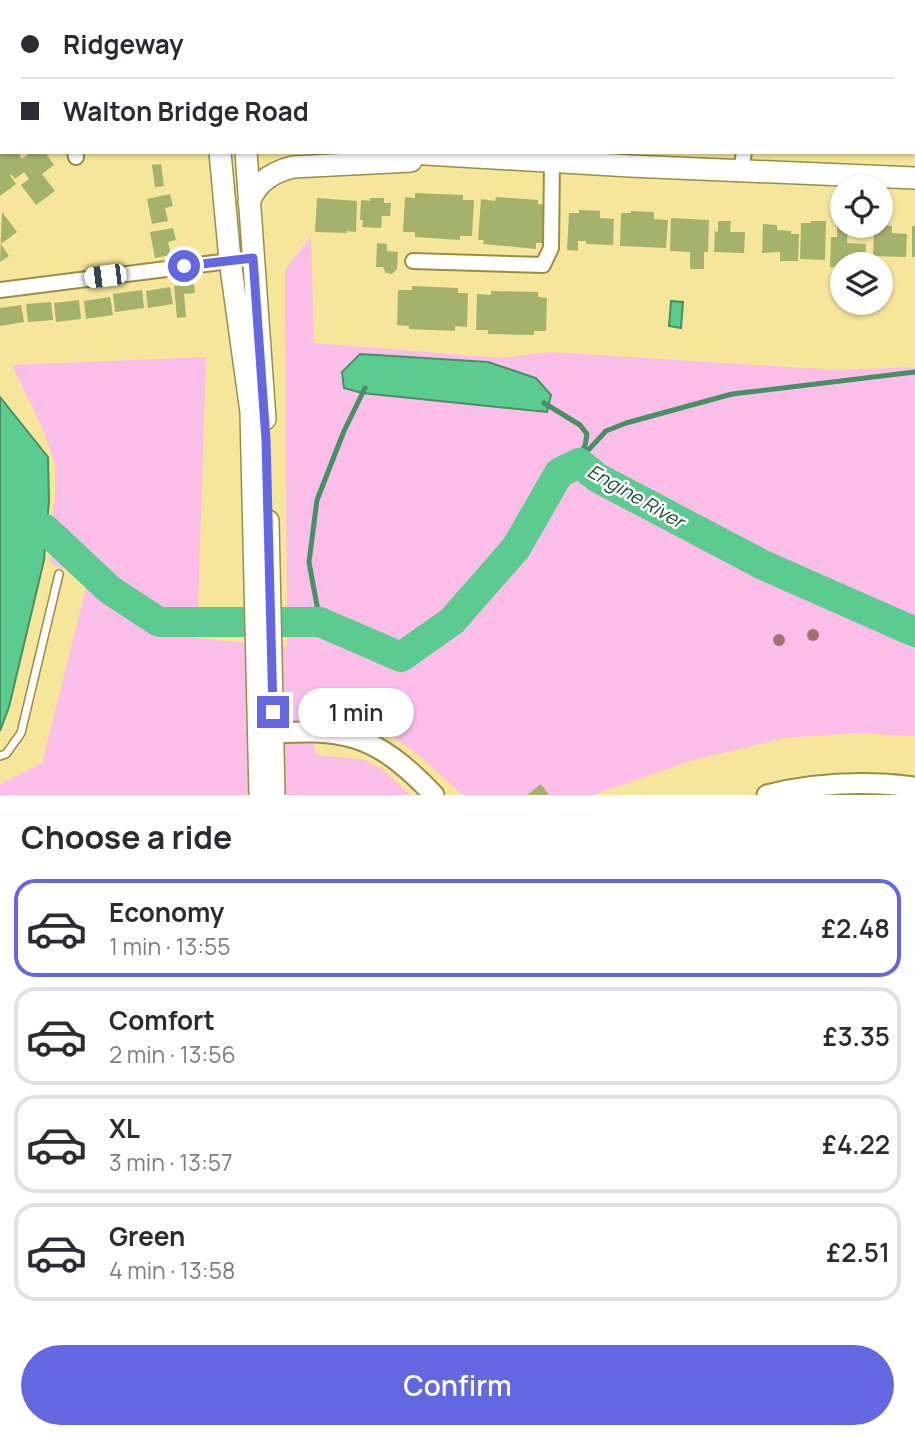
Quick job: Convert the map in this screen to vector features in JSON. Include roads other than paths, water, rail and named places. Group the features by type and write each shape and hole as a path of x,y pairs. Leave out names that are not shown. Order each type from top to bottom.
{"main road":[{"path":"220,154 230,260 248,386 259,440"},
{"path":"246,154 253,258 259,440 265,734 260,795"},
{"path":"249,202 256,188 271,174 293,167 402,163 424,154"},
{"path":"442,154 552,161 742,161 915,178"},
{"path":"265,734 274,795"}],"street":[{"path":"413,261 543,265 551,247 552,161"},
{"path":"0,290 253,258"},
{"path":"265,734 312,731 358,738 407,766 434,795"},
{"path":"767,795 785,790 841,784 915,787"}],"lane":[{"path":"0,757 6,754 22,733 59,575"}],"waterway":[{"path":"579,463 606,431 732,394 915,372"},
{"path":"320,622 309,562 317,500 344,431 365,388"},
{"path":"544,403 580,425 587,434 585,446 572,465"},
{"name":"Engine River","path":"45,529 110,590 159,622 320,622 401,657 452,621 516,548 559,473 579,463 598,478 763,565 915,632"}]}
